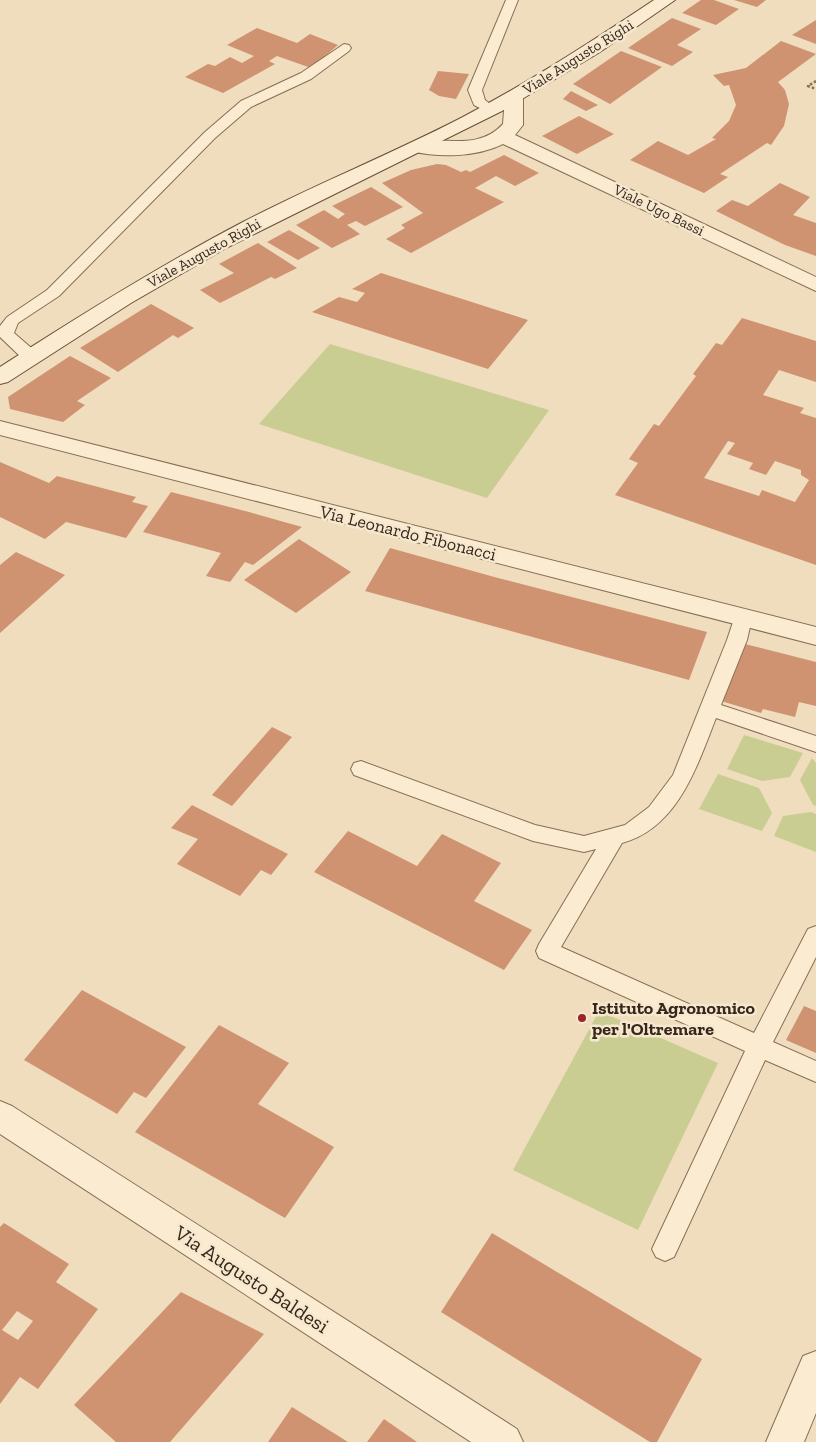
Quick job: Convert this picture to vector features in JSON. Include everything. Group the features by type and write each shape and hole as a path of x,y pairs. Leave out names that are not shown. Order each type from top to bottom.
{"street":[{"name":"Viale Augusto Righi","path":"0,377 30,356 152,281 250,227 327,188 418,147 514,97 575,60 666,0"},
{"name":"Viale Augusto Righi","path":"418,147 471,148 502,136 513,124 514,97"},
{"name":"Viale Ugo Bassi","path":"502,136 816,285"},
{"name":"Via Leonardo Fibonacci","path":"0,428 816,636"},
{"name":"Via Augusto Baldesi","path":"0,1116 504,1442"},
{"path":"785,1442 816,1369"}],"lane":[{"path":"491,110 479,102 476,90 512,0"},
{"path":"30,356 6,334 7,326 14,318 51,295 210,134 236,111 306,76 344,48"},
{"path":"362,769 532,833 584,844 631,832 656,813 682,778 737,638 743,618"},
{"path":"709,708 816,744"},
{"path":"614,837 547,950 816,1072"},
{"path":"665,1249 759,1047 816,935"}],"path":[{"path":"816,81 808,86 816,89"}],"green space":[{"path":"330,344 549,410 487,498 259,424"},
{"path":"744,735 803,753 790,777 762,781 727,769"},
{"path":"812,758 816,763 816,806 813,805 800,780"},
{"path":"718,774 759,788 772,813 762,831 699,809"},
{"path":"811,812 816,814 816,852 774,836 783,816"},
{"path":"599,1011 718,1063 638,1230 513,1170"}],"building":[{"path":"701,0 714,0 739,9 716,25 682,13"},
{"path":"734,0 766,0 757,7"},
{"path":"672,18 701,29 677,45 693,52 672,66 628,48"},
{"path":"816,20 816,44 792,35"},
{"path":"257,28 297,43 310,34 338,45 311,68 277,56 269,61 275,64 223,93 185,77 208,64 215,66 230,57 242,63 254,56 227,45"},
{"path":"781,41 816,54 778,82 785,90 789,104 784,126 771,145 767,143 720,174 728,177 704,193 630,160 658,141 688,155 716,139 712,138 729,121 736,105 729,85 724,86 713,75 746,68"},
{"path":"621,51 662,67 610,104 573,84"},
{"path":"438,71 469,74 456,99 439,96 429,90"},
{"path":"571,91 598,105 586,111 563,99"},
{"path":"579,116 614,134 577,154 542,136"},
{"path":"504,155 539,173 515,186 496,176 475,188 504,202 411,253 386,239 405,228 401,225 423,213 382,183 411,170 437,164 446,165 461,172 466,170 470,172"},
{"path":"780,183 810,197 793,215 816,223 816,256 785,245 716,211 732,200 748,206"},
{"path":"371,187 403,207 365,226 356,221 347,225 360,234 332,248 296,225 324,210 338,219 345,214 332,206"},
{"path":"289,230 320,248 298,260 267,242"},
{"path":"258,243 297,268 275,279 271,277 220,303 200,290 234,273 219,264"},
{"path":"381,273 528,320 488,369 312,312 339,297 357,302 365,293 352,289"},
{"path":"151,304 194,328 178,338 173,335 118,372 80,348"},
{"path":"742,318 816,341 816,382 779,370 763,395 804,408 800,413 816,418 816,565 615,495 638,463 629,459 654,424 659,426 696,376 693,374 716,343 722,345","holes":["728,441 735,443 727,454 753,463 749,469 766,475 775,461 801,470 801,475 809,480 795,502 762,490 759,496 704,478"]},
{"path":"70,356 111,378 77,401 85,405 63,422 10,409 8,397"},
{"path":"0,462 49,483 57,476 136,497 132,502 148,506 126,538 66,522 45,539 0,517"},
{"path":"171,492 302,527 253,565 245,562 230,582 206,576 221,553 143,532"},
{"path":"299,539 351,572 296,613 244,580"},
{"path":"390,548 707,632 689,680 365,591"},
{"path":"16,552 65,575 0,633 0,565"},
{"path":"741,643 816,662 816,706 799,702 795,717 763,709 761,713 721,701"},
{"path":"272,727 292,737 232,806 212,795"},
{"path":"192,805 288,854 271,875 261,870 240,896 177,864 198,839 171,828"},
{"path":"348,831 417,866 442,834 501,863 474,901 532,930 504,970 314,872"},
{"path":"82,990 186,1047 146,1098 134,1092 117,1114 24,1060"},
{"path":"804,1006 816,1011 816,1053 786,1040"},
{"path":"219,1025 289,1063 258,1104 334,1147 285,1218 135,1132"},
{"path":"4,1223 69,1264 56,1282 98,1309 38,1389 20,1377 0,1404 0,1227","holes":["17,1311 33,1321 18,1340 2,1330"]},
{"path":"492,1233 702,1359 657,1442 650,1442 441,1312"},
{"path":"181,1292 264,1334 170,1442 116,1442 74,1405"},
{"path":"292,1407 348,1442 268,1442"},
{"path":"384,1419 417,1442 367,1442"}],"place":[{"name":"Istituto Agronomico per l'Oltremare","path":"582,1018"}]}
